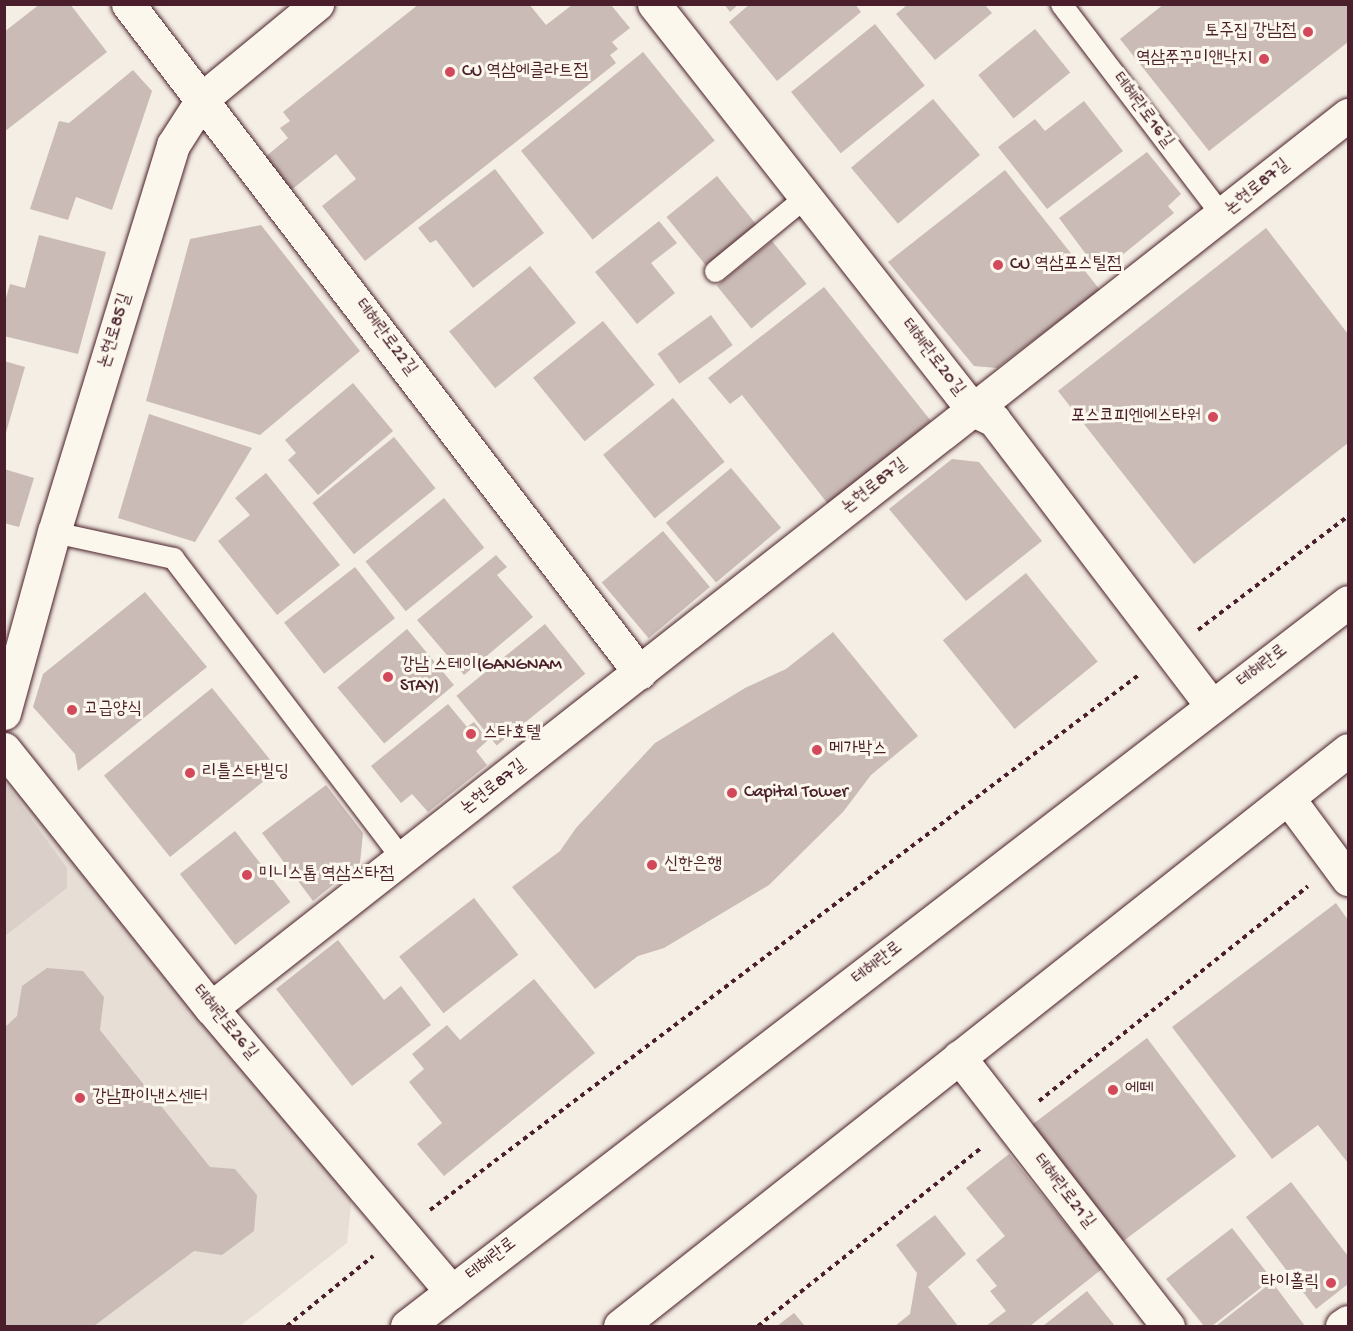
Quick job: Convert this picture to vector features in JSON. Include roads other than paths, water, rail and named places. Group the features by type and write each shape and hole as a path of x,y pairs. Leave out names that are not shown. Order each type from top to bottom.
{"street":[{"name":"테헤란로22길","path":"128,4 203,98 640,673"},
{"name":"논현로85길","path":"4,713 54,532 173,145 203,98 317,4"},
{"name":"테헤란로20길","path":"654,4 804,198 973,410 994,420 1212,706"},
{"name":"논현로87길","path":"211,1008 403,860 973,410 1223,217 1348,115"},
{"name":"테헤란로","path":"407,1326 1348,602"},
{"name":"테헤란로26길","path":"4,748 211,1008 452,1292"},
{"path":"620,1326 1348,750"},
{"path":"1288,798 1343,871"},
{"name":"테헤란로21길","path":"959,1058 1168,1326"},
{"path":"1342,1326 1348,1322"}],"lane":[{"name":"테헤란로16길","path":"1061,4 1223,217"},
{"path":"715,271 804,198"},
{"path":"54,532 173,558 403,860"}],"place":[{"name":"토주집 강남점","path":"1308,32"},
{"name":"역삼쭈꾸미앤낙지","path":"1264,59"},
{"name":"CU 역삼에클라트점","path":"450,72"},
{"name":"CU 역삼포스틸점","path":"998,265"},
{"name":"포스코피엔에스타워","path":"1213,417"},
{"name":"강남 스테이(GANGNAM STAY)","path":"388,677"},
{"name":"고급양식","path":"72,710"},
{"name":"스타호텔","path":"471,734"},
{"name":"메가박스","path":"817,750"},
{"name":"리틀스타빌딩","path":"190,773"},
{"name":"Capital Tower","path":"732,793"},
{"name":"신한은행","path":"652,865"},
{"name":"미니스톱 역삼스타점","path":"247,875"},
{"name":"에떼","path":"1113,1090"},
{"name":"강남파이낸스센터","path":"80,1098"},
{"name":"타이홀릭","path":"1331,1283"}]}
